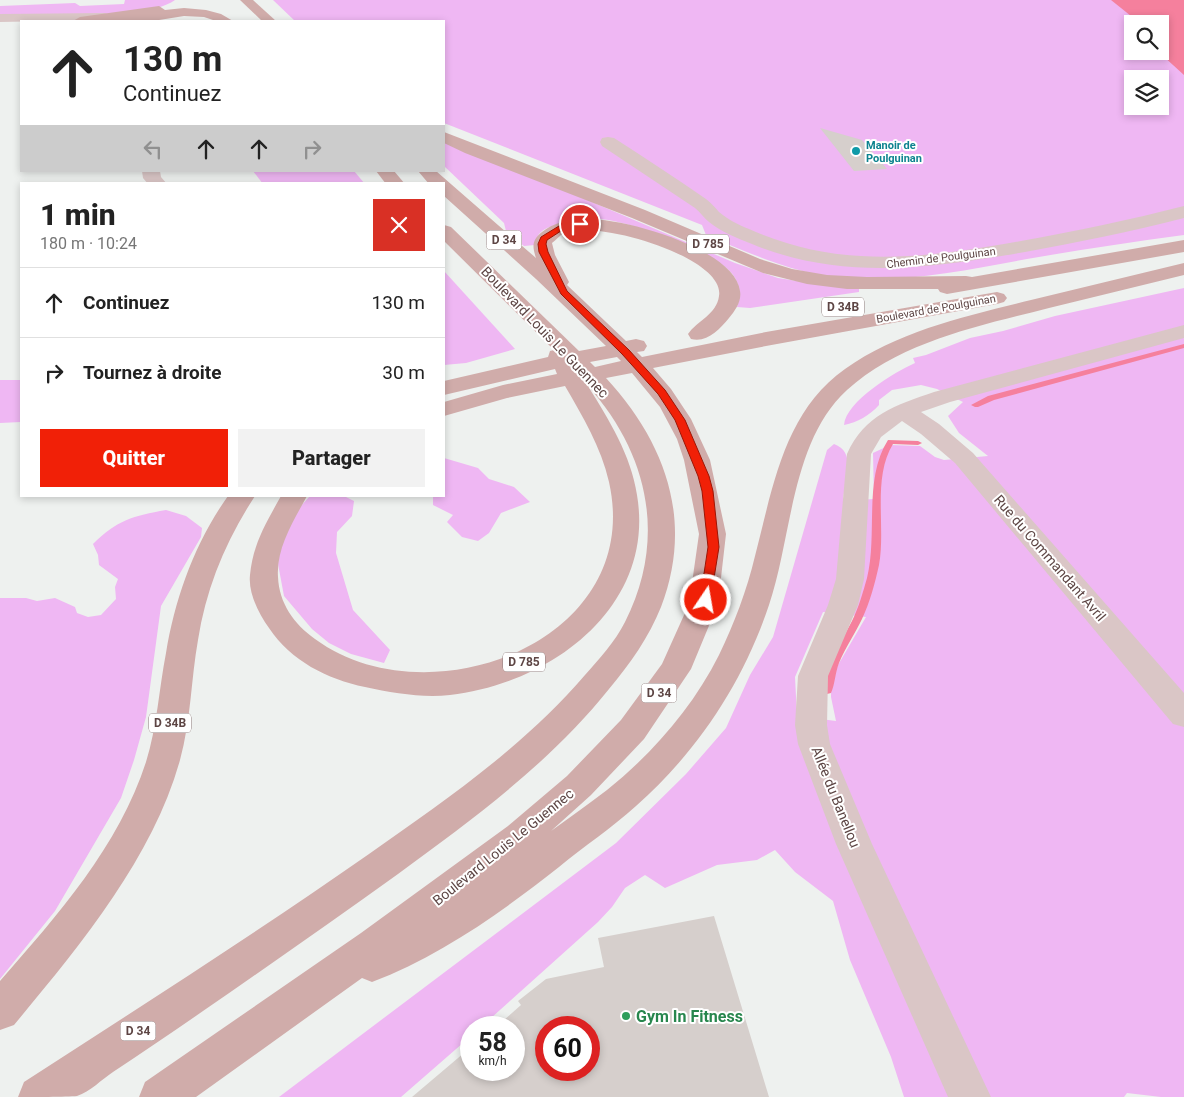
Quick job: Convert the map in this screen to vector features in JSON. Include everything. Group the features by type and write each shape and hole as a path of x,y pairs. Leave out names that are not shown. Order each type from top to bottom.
{"main road":[{"path":"87,20 166,8 184,0"},
{"path":"246,0 268,20"},
{"path":"224,7 237,20"},
{"path":"144,20 159,15 183,12 209,14 224,20"},
{"path":"109,17 125,20"},
{"name":"D 785","path":"445,137 516,168 665,225 748,261 785,273 821,280 867,284 927,284 987,280"},
{"path":"385,172 394,182"},
{"path":"427,172 438,182"},
{"name":"Boulevard Louis Le Guennec","path":"160,1097 310,994 439,899 549,814 600,765 637,723 663,688 686,650 700,618 711,576 714,547 708,491 692,445 680,420 661,392 625,352 564,292 445,189"},
{"path":"564,292 544,252 542,244 544,239 562,227 580,224 602,224 631,230 693,255 715,267 726,278 730,289 726,307 699,334"},
{"name":"Boulevard Louis Le Guennec","path":"39,1097 237,966 481,794 528,756 564,720 605,673 639,623 653,585 661,545 657,490 652,468 634,434 606,392 538,322 445,232"},
{"name":"Boulevard de Poulguinan","path":"699,334 987,280 1184,246"},
{"path":"310,994 421,940 484,902 633,788 688,730 717,688 747,630 769,558 789,468 798,444 818,408 837,387 869,364 890,352 943,330 1184,268"},
{"name":"Boulevard de Poulguinan","path":"523,373 689,355 1075,284 1184,268"},
{"name":"D 785","path":"293,497 283,512 268,547 264,565 265,591 273,614 291,639 324,662 366,678 405,684 438,684 493,675 537,656 563,640 598,607 620,563 625,541 625,508 623,485 618,464 609,444 538,322"},
{"name":"D 34B","path":"445,388 523,373 596,354 699,334"},
{"path":"445,372 523,373"},
{"path":"445,409 502,392 523,373"},
{"name":"D 34B","path":"0,1011 49,953 85,904 130,836 146,803 164,755 189,611 212,549 241,497"}],"street":[{"path":"4,18 109,17"},
{"path":"4,18 25,20"},
{"name":"Chemin de Poulguinan","path":"608,142 642,162 702,205 723,224 744,234 807,255 854,264 900,264 964,256 1104,232 1184,212"},
{"path":"905,412 942,397 1184,331"},
{"name":"Rue du Commandant Avril","path":"905,412 930,429 964,458 1184,715"},
{"name":"Allée du Banellou","path":"905,412 877,427 862,446 859,454 850,579 842,605 814,676 811,697 811,725 820,762 854,844 970,1097"}],"shaded area":[{"path":"125,0 175,0 160,7 140,12 117,14 91,16 0,15 0,6 75,3 80,6 124,4"},
{"path":"273,0 1184,0 1184,235 924,276 871,279 845,278 805,272 776,263 706,235 702,225 445,123 445,20 294,20"},
{"path":"1111,0 1184,0 1184,75 1168,60 1169,15 1130,15"},
{"path":"445,139 735,263 778,278 829,286 859,288 859,292 750,308 737,307 739,299 738,286 731,272 707,256 656,234 622,223 589,218 572,220 547,228 537,237 535,245 524,246 506,231 504,223 445,167"},
{"path":"254,172 355,172 363,182 261,182"},
{"path":"445,272 515,349 466,363 445,365"},
{"path":"1184,288 1184,1097 1161,1097 1127,1093 1124,1097 904,1097 891,1057 850,960 833,901 795,872 775,850 757,860 717,865 665,888 645,875 625,888 612,907 598,922 493,1016 460,1016 460,1046 401,1097 279,1097 616,843 686,774 726,728 750,675 773,637 827,450 834,444 846,454 848,468 843,501 874,499 873,453 890,445 920,446 935,457 944,460 988,456 959,433 948,416 963,402 937,389 921,385 892,390 879,400 879,405 867,415 844,425 853,406 862,397 884,380 915,363 913,358 970,338 1055,316","holes":["823,612 866,617 831,677 831,697 836,721 797,716 795,677"]},
{"path":"0,380 20,380 20,422 0,423"},
{"path":"445,458 478,468 489,479 514,487 530,502 501,513 489,533 478,541 462,537 447,522 453,515 433,505 433,497 445,497"},
{"path":"309,497 346,497 354,501 352,516 337,532 336,553 353,610 390,650 384,663 351,654 329,643 312,629 284,596 278,564 280,544 300,507"},
{"path":"166,510 186,516 202,528 201,537 161,606 146,717 121,798 55,911 0,979 0,598 26,598 37,601 55,598 75,607 77,613 88,617 101,615 116,599 115,587 118,579 99,565 98,555 93,544 110,529 126,520"}],"building":[{"name":"Manoir de Poulguinan","path":"820,128 862,140 887,169 854,171"},
{"name":"Gym In Fitness","path":"714,916 769,1097 412,1097 460,1056 460,1081 525,1081 525,1016 509,1016 521,1005 518,1001 546,979 604,967 598,938"}],"waterway":[{"path":"975,405 991,398 1184,346"},
{"path":"827,690 834,662 853,629 866,599 872,577 876,549 878,481 885,452 891,442 918,443"}],"place":[{"name":"Manoir de Poulguinan","path":"856,151"},
{"name":"Gym In Fitness","path":"626,1016"}],"route":[{"path":"580,224 562,227 544,239 542,244 544,252 564,292 625,352 661,392 680,420 692,445 708,491 714,547 706,600"}]}
